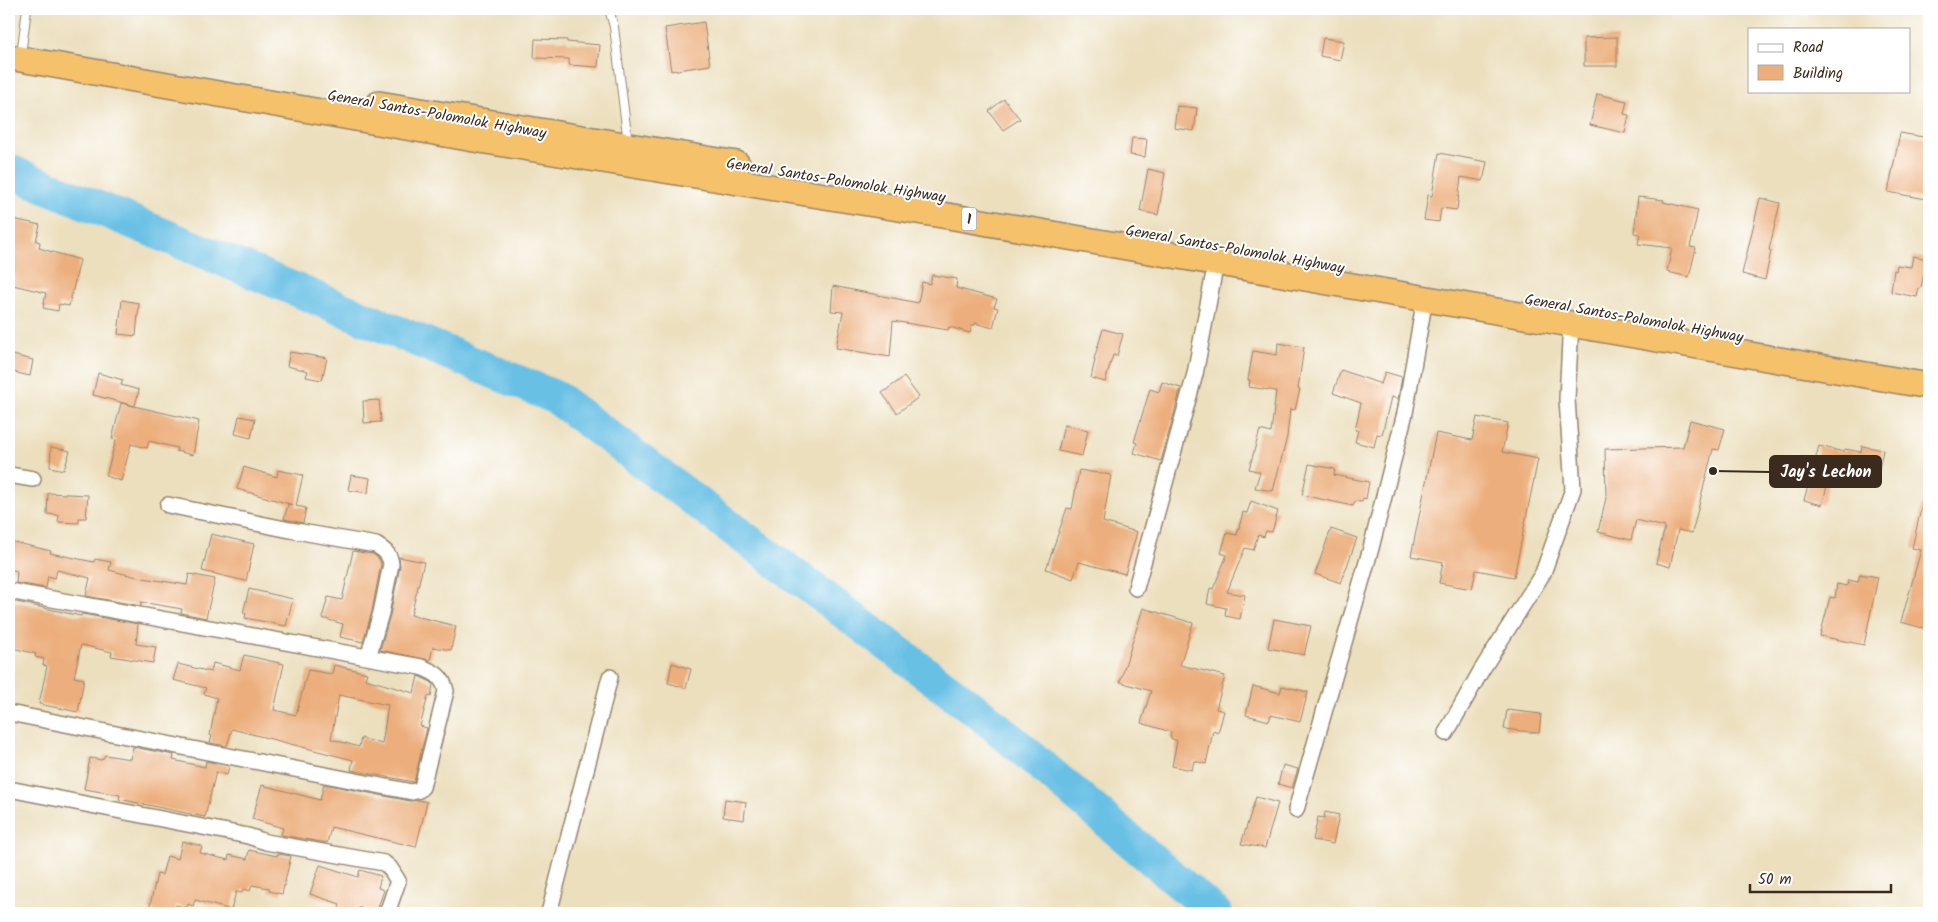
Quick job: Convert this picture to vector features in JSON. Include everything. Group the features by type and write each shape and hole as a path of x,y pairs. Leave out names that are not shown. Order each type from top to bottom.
{"highway":[{"name":"General Santos-Polomolok Highway","path":"15,50 628,146 957,200 1929,370"},
{"name":"1","path":"15,50 474,139 948,216 1929,386"}],"street":[{"path":"1136,588 1195,374 1216,262"},
{"path":"1296,810 1373,538 1405,413 1425,298"},
{"path":"1446,733 1481,671 1543,573 1573,489 1567,399 1570,323"},
{"path":"9,475 33,479"},
{"path":"168,504 290,530 376,545 384,550 391,559 391,564 376,632 368,657"},
{"path":"9,591 421,667 438,674 445,687 440,719 422,787 412,792 9,713"},
{"path":"549,913 610,678"},
{"path":"9,789 248,836 266,842 384,863 390,868 398,881 387,913"}],"lane":[{"path":"15,50 27,9"},
{"path":"609,9 614,27 628,146"}],"building":[{"path":"704,22 710,65 671,71 665,28"},
{"path":"1617,37 1617,66 1584,66 1584,38"},
{"path":"1323,38 1344,41 1340,60 1320,56"},
{"path":"535,39 567,40 567,42 600,45 598,67 569,65 569,59 534,58"},
{"path":"1597,94 1627,101 1624,114 1629,115 1625,133 1590,125"},
{"path":"1004,99 1020,119 1003,130 989,111"},
{"path":"1177,106 1197,108 1194,131 1174,128"},
{"path":"1900,133 1929,138 1929,191 1926,199 1888,192"},
{"path":"1132,138 1147,139 1145,157 1130,155"},
{"path":"1439,153 1487,162 1483,181 1461,177 1457,210 1441,208 1439,222 1424,220 1428,195 1432,196"},
{"path":"1148,169 1165,173 1158,215 1140,211"},
{"path":"1638,197 1664,200 1663,202 1698,210 1690,247 1696,248 1689,277 1667,272 1672,248 1638,244 1640,234 1634,233"},
{"path":"1760,198 1780,203 1769,250 1771,251 1765,280 1742,274"},
{"path":"9,218 40,225 36,241 40,242 39,248 80,260 69,306 59,304 58,311 43,308 46,293 9,284"},
{"path":"1913,256 1927,259 1921,288 1919,288 1917,297 1891,292 1894,270 1896,271 1897,265 1911,267"},
{"path":"932,275 957,279 956,288 997,299 994,307 998,308 993,328 975,323 975,325 972,325 970,333 949,327 948,330 893,321 890,357 836,348 843,312 831,311 833,286 918,303 922,282 930,284"},
{"path":"122,300 139,303 136,336 118,334"},
{"path":"1103,329 1123,334 1117,356 1113,355 1105,382 1091,378 1094,359"},
{"path":"1278,343 1304,347 1298,389 1300,389 1295,410 1290,409 1287,437 1273,491 1255,488 1260,472 1249,469 1260,430 1271,433 1276,391 1249,387 1250,380 1248,380 1253,351 1277,355"},
{"path":"290,352 327,358 322,380 306,377 308,371 287,366"},
{"path":"9,354 33,360 30,376 9,371"},
{"path":"1341,370 1381,384 1385,372 1402,377 1398,399 1391,397 1382,435 1377,434 1374,447 1355,442 1358,430 1355,430 1361,403 1333,393"},
{"path":"98,373 123,380 121,385 139,390 135,406 93,395"},
{"path":"904,377 919,397 897,413 882,393"},
{"path":"1162,382 1181,388 1161,461 1134,453 1137,443 1134,442 1150,389 1159,392"},
{"path":"379,400 381,422 364,423 363,401"},
{"path":"121,403 199,421 193,455 176,451 177,448 149,441 147,448 131,444 121,481 106,476 116,440 112,439"},
{"path":"239,416 255,419 251,438 235,434"},
{"path":"1477,417 1508,423 1502,452 1538,459 1514,577 1476,570 1472,589 1439,583 1443,562 1411,556 1436,433 1472,440"},
{"path":"1690,420 1725,429 1719,450 1713,449 1692,533 1678,530 1670,567 1656,563 1665,527 1636,520 1631,540 1598,532 1606,498 1605,449 1683,447"},
{"path":"1064,425 1088,430 1082,456 1058,451"},
{"path":"1819,446 1844,452 1845,449 1861,452 1862,446 1883,450 1878,475 1849,470 1848,478 1830,475 1822,505 1804,500"},
{"path":"51,447 70,451 64,470 50,467"},
{"path":"1309,464 1335,469 1334,475 1369,482 1366,499 1363,498 1362,502 1355,501 1353,506 1302,495"},
{"path":"244,467 277,477 278,470 303,475 296,506 306,508 303,523 284,519 288,504 293,505 237,489"},
{"path":"1079,470 1111,475 1103,522 1137,532 1125,574 1079,562 1073,579 1046,569 1067,508 1072,509"},
{"path":"351,475 370,478 368,493 348,490"},
{"path":"48,493 88,495 86,518 79,518 79,523 58,522 59,515 47,514"},
{"path":"1923,500 1929,500 1929,618 1926,629 1901,622 1921,550 1912,548"},
{"path":"1251,501 1278,511 1272,532 1266,531 1264,537 1258,535 1253,550 1245,548 1227,592 1245,595 1240,619 1225,616 1226,608 1207,604 1210,588 1213,589 1227,555 1221,553 1227,533 1237,535 1243,512 1247,513"},
{"path":"1331,529 1357,538 1341,583 1315,574"},
{"path":"211,534 254,544 246,581 202,571"},
{"path":"9,541 51,551 50,553 94,562 95,559 111,562 109,570 137,577 187,585 189,574 215,579 206,618 181,613 182,609 141,602 141,606 86,596 90,578 57,570 55,578 48,576 46,588 16,583 17,571 9,569"},
{"path":"353,551 373,554 379,559 381,564 372,611 363,642 340,637 343,624 322,618 328,597 342,600"},
{"path":"399,557 424,562 411,615 456,626 451,650 433,647 430,660 380,650 390,615 400,566"},
{"path":"1860,574 1878,577 1864,645 1820,636 1830,597 1835,598 1837,584 1847,586 1848,580 1858,582"},
{"path":"249,589 293,599 286,626 245,618 246,613 243,613"},
{"path":"12,601 81,616 82,614 138,624 136,644 156,647 153,663 111,656 112,652 81,645 74,677 84,679 78,712 39,704 47,666 43,665 44,659 35,657 36,654 9,647 9,613"},
{"path":"1143,608 1193,623 1180,665 1225,676 1216,709 1224,711 1218,733 1213,731 1206,764 1194,761 1192,770 1172,766 1177,741 1170,738 1171,732 1141,723 1151,691 1120,682"},
{"path":"1274,619 1311,626 1304,655 1268,648"},
{"path":"244,655 284,664 274,710 296,715 308,670 332,674 334,665 367,673 365,679 414,693 418,676 431,682 433,684 431,697 428,696 420,726 427,728 414,782 351,770 353,760 232,729 227,746 210,743 217,698 204,694 206,688 173,680 178,664 211,672 213,663 240,670","holes":["339,695 388,705 382,744 361,738 359,747 331,739"]},
{"path":"672,663 691,669 686,688 668,683"},
{"path":"1253,686 1280,693 1282,686 1308,692 1300,722 1271,715 1269,721 1246,715"},
{"path":"1507,710 1541,714 1539,733 1504,729"},
{"path":"133,747 174,755 173,760 205,767 206,761 229,766 227,775 216,772 205,817 119,799 120,795 84,789 90,758 102,760 105,755 130,759"},
{"path":"1283,765 1298,769 1292,788 1278,784"},
{"path":"324,784 410,801 419,800 427,802 416,847 331,827 327,843 281,835 283,828 252,819 262,785 320,800"},
{"path":"1256,797 1278,803 1265,848 1241,844"},
{"path":"725,799 746,802 744,820 723,817"},
{"path":"1325,812 1339,815 1333,844 1313,840 1318,817 1324,818"},
{"path":"182,841 202,846 200,853 228,860 229,855 247,859 249,850 277,856 277,854 291,856 282,894 269,891 269,888 252,885 250,891 243,889 242,893 236,892 231,910 195,900 193,906 188,904 187,908 176,905 175,913 154,913 155,911 149,910 157,874 162,875 167,856 178,859"},
{"path":"320,865 358,877 360,870 381,876 378,888 384,890 376,913 359,907 357,913 338,913 340,904 310,894"}],"waterway":[{"path":"9,171 557,398 982,715 1215,913"}],"place":[{"name":"Jay's Lechon","path":"1713,471"}]}
